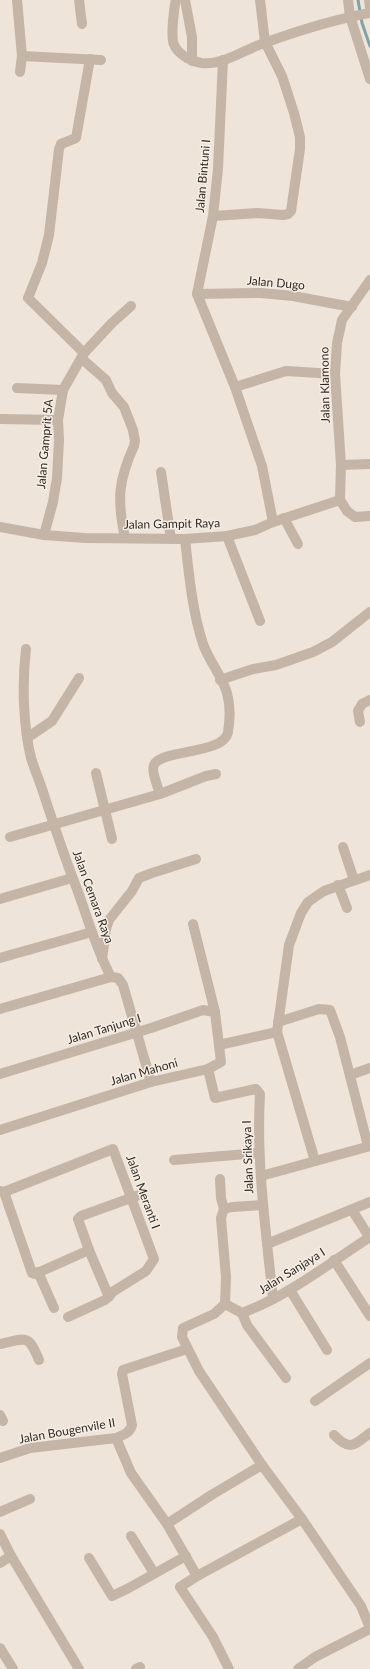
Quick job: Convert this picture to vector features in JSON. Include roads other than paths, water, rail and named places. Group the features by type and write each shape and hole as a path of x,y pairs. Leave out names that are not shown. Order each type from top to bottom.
{"street":[{"path":"17,0 22,56 20,72"},
{"path":"79,0 82,24"},
{"path":"176,0 172,38 174,46 176,51 192,61 201,63 223,60 265,42 363,13"},
{"path":"185,0 192,37 192,61"},
{"path":"213,216 258,213 283,215 288,214 291,211 300,149 300,137 282,76 265,42 260,0"},
{"path":"348,0 363,13"},
{"path":"369,0 363,13 370,79"},
{"path":"22,56 101,60"},
{"path":"90,59 76,138 62,144 59,149 49,235 42,263 28,298 106,380 112,393 124,407 133,430 135,441 122,475 120,492 120,512 125,538"},
{"name":"Jalan Bintuni I","path":"197,294 213,216 218,161 223,60"},
{"name":"Jalan Klamono","path":"340,500 341,465 335,374 339,329 342,320 370,280"},
{"name":"Jalan Dugo","path":"197,294 261,293 292,296 352,307"},
{"path":"197,294 235,387 262,466 273,522"},
{"name":"Jalan Gamprit 5A","path":"44,535 53,502 57,478 59,440 58,420 63,390 82,356 112,323 132,306"},
{"path":"235,387 286,371 335,374"},
{"path":"17,388 63,390"},
{"path":"0,419 58,420"},
{"path":"341,465 370,464"},
{"path":"161,472 171,539"},
{"path":"340,500 347,511 355,517 370,516"},
{"name":"Jalan Gampit Raya","path":"0,527 44,535 85,538 185,539 227,536 255,530 284,518 340,500"},
{"path":"284,518 298,544"},
{"path":"227,536 260,621"},
{"path":"160,794 153,769 154,764 157,761 176,754 208,748 220,743 228,734 229,719 227,693 203,644 191,585 185,539"},
{"path":"220,680 313,652 332,642 370,612"},
{"name":"Jalan Cemara Raya","path":"26,649 23,675 27,738 31,758 72,878 102,960 111,977"},
{"path":"27,738 52,721 79,678"},
{"path":"360,722 358,711 362,704 370,700"},
{"path":"96,773 112,839"},
{"path":"10,837 160,794 206,776 216,774"},
{"path":"343,847 354,880"},
{"path":"102,960 106,929 109,920 132,891 138,878 196,859"},
{"path":"315,1161 277,1027 290,945 301,913 308,902 324,891 370,875"},
{"path":"0,898 72,878"},
{"path":"338,885 347,908"},
{"path":"193,924 215,1012 221,1062 208,1069"},
{"path":"0,958 92,932"},
{"path":"0,1009 111,977 118,978 123,985 151,1082"},
{"path":"219,1045 277,1027 319,1009 330,1010 340,1037 369,1146 261,1176"},
{"name":"Jalan Tanjung I","path":"0,1074 136,1033 203,1010 215,1012"},
{"path":"350,1075 370,1068"},
{"name":"Jalan Mahoni","path":"0,1130 151,1082 208,1069"},
{"name":"Jalan Srikaya I","path":"208,1069 215,1098 252,1089 259,1090 259,1153 262,1204 273,1299"},
{"name":"Jalan Meranti I","path":"2,1191 113,1149 135,1196 154,1259 146,1271 114,1291 101,1303 68,1317"},
{"path":"174,1160 259,1153"},
{"path":"220,1178 221,1198 224,1209 222,1218 226,1278 225,1304 214,1314 183,1328 182,1337 198,1370 262,1465 302,1519 361,1606 370,1629 315,1657 298,1669"},
{"path":"2,1191 31,1271 34,1274 89,1250"},
{"path":"109,1297 89,1250 78,1219 81,1216 135,1196"},
{"path":"267,1244 370,1202"},
{"path":"224,1209 262,1204"},
{"path":"352,1210 370,1237"},
{"name":"Jalan Sanjaya I","path":"242,1313 265,1304 290,1290 370,1237"},
{"path":"334,1260 370,1316"},
{"path":"38,1272 54,1308"},
{"path":"290,1290 327,1350"},
{"path":"225,1304 242,1313 247,1325 286,1378"},
{"path":"0,1344 23,1340 29,1341 32,1344 39,1360"},
{"name":"Jalan Bougenvile II","path":"0,1458 30,1448 116,1438 130,1430 132,1424 122,1374 123,1370 187,1349"},
{"path":"316,1401 370,1363"},
{"path":"334,1435 343,1444 348,1445 354,1444 370,1433"},
{"path":"116,1438 131,1473 167,1524 197,1576"},
{"path":"167,1524 212,1494 262,1465"},
{"path":"0,1512 30,1499"},
{"path":"229,1669 213,1637 180,1588 197,1576 302,1519"},
{"path":"0,1534 11,1556 79,1669"},
{"path":"131,1536 154,1573"},
{"path":"0,1563 11,1556"},
{"path":"89,1558 112,1596 126,1590 186,1556"},
{"path":"0,1648 13,1669"}],"waterway":[{"path":"358,0 362,23 370,46"}]}
